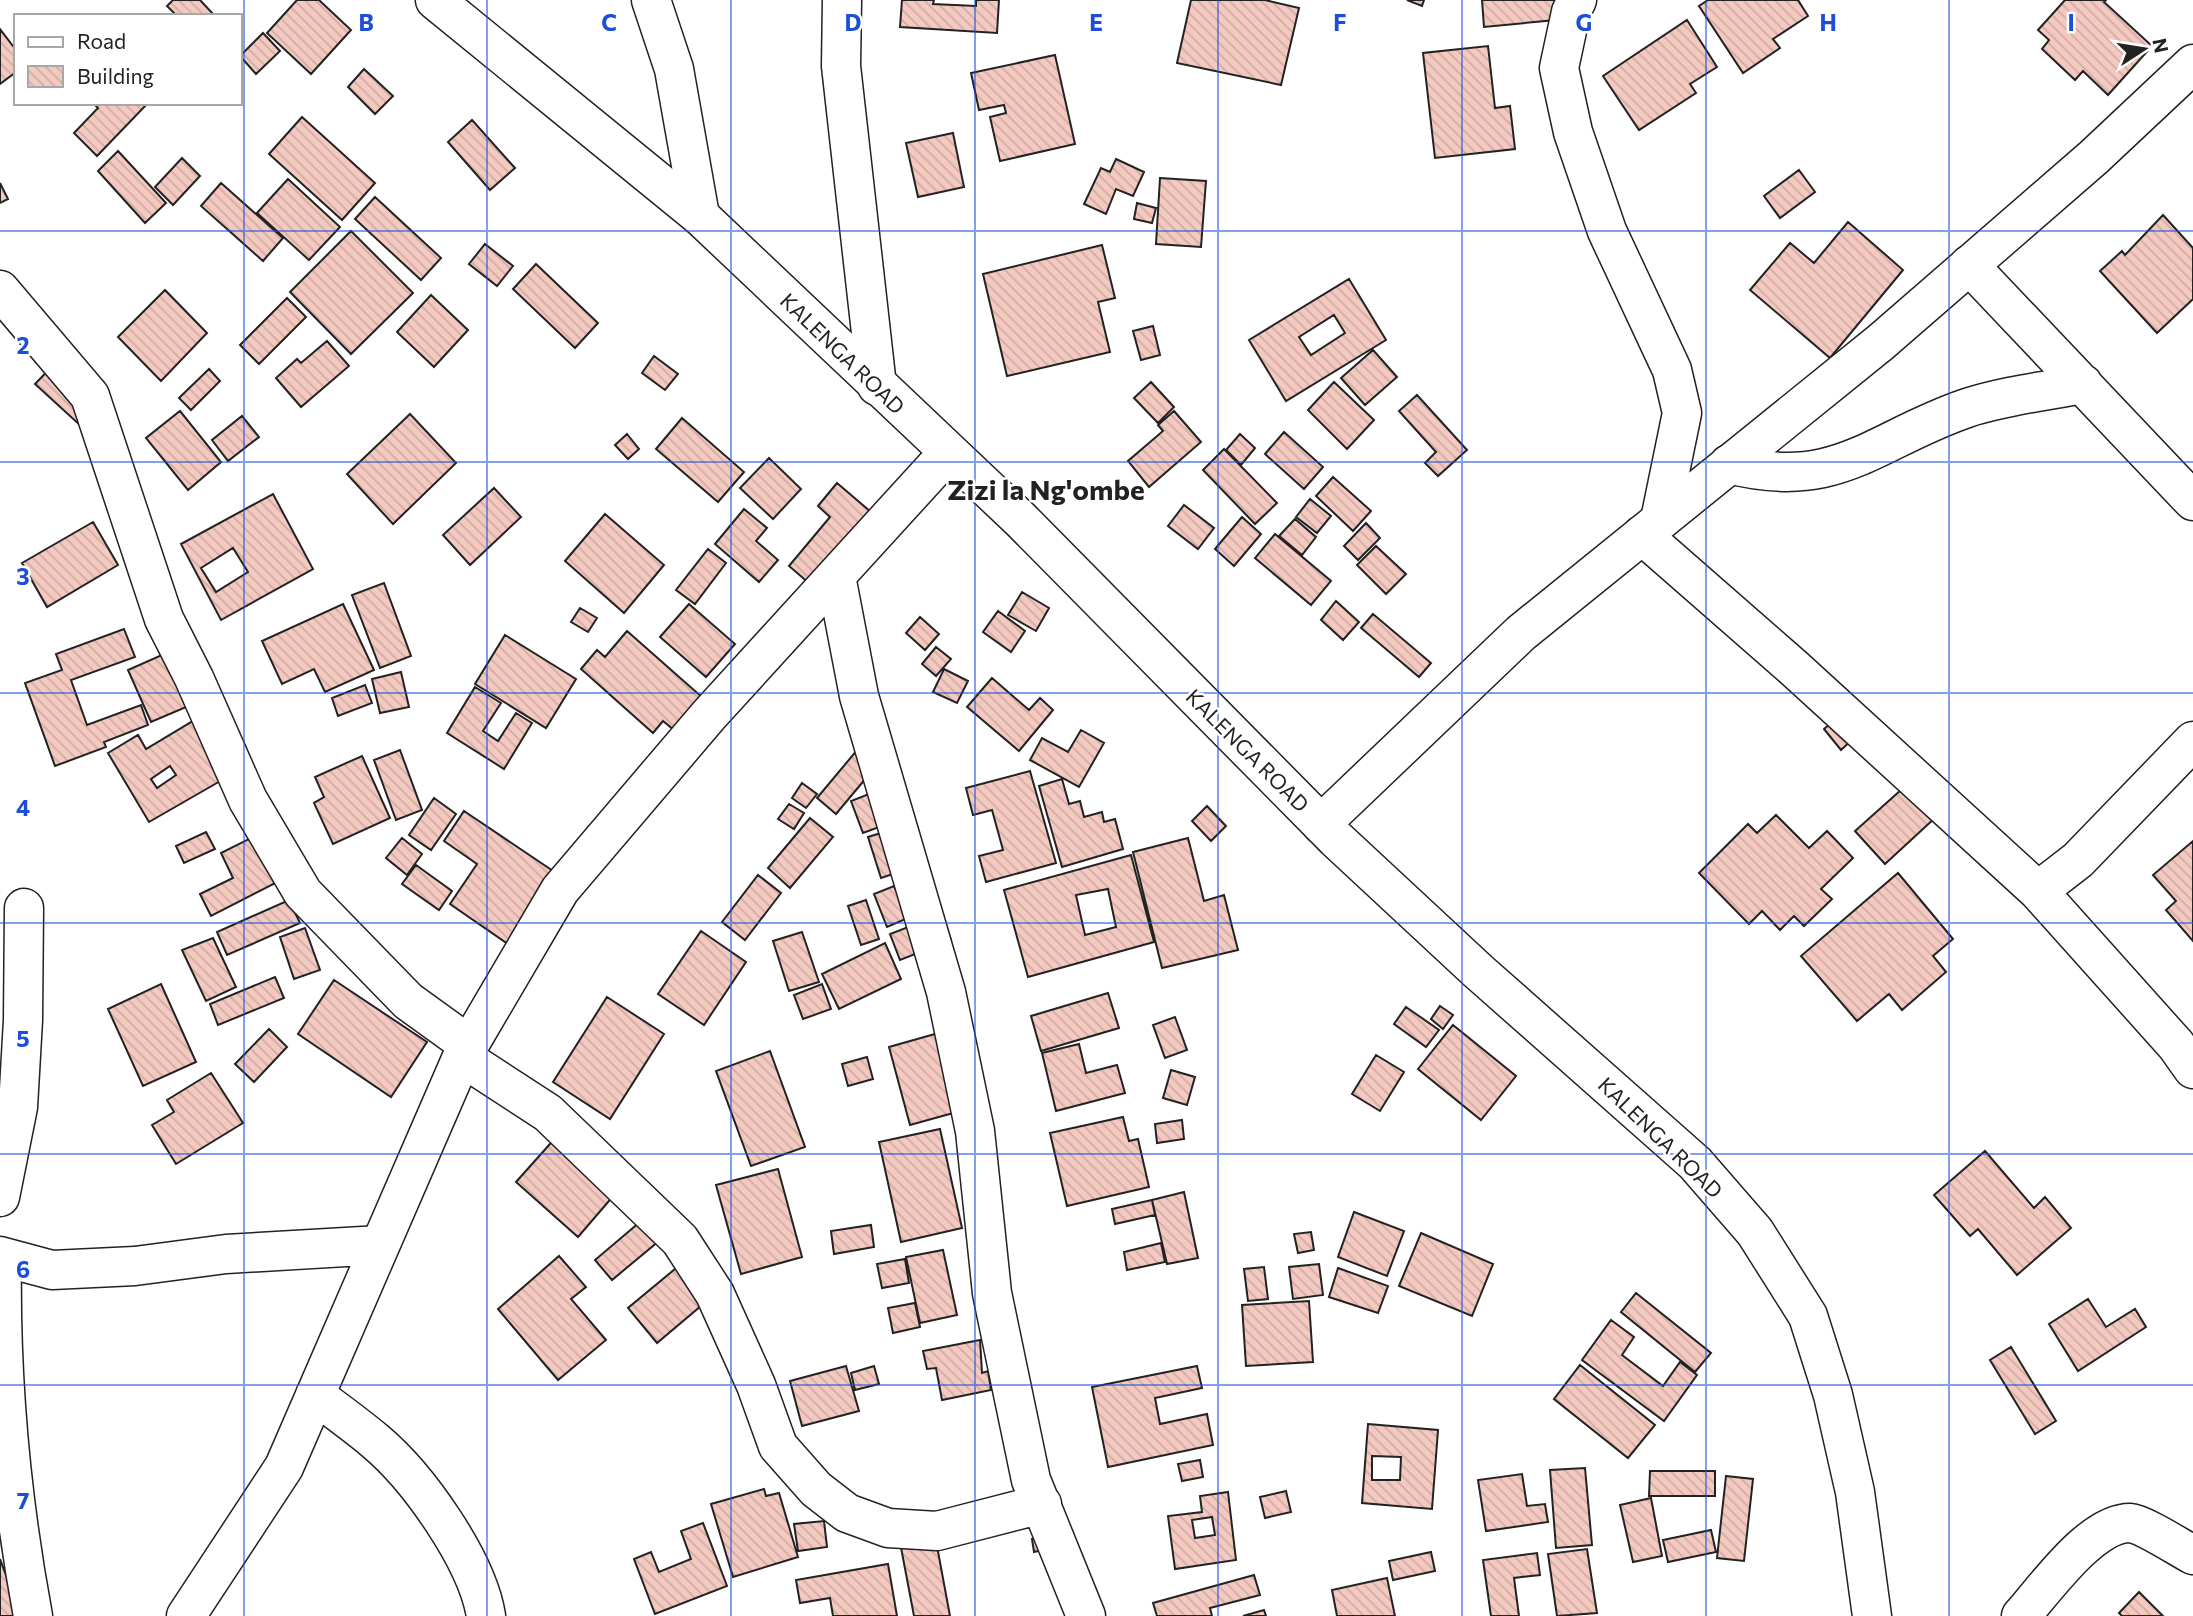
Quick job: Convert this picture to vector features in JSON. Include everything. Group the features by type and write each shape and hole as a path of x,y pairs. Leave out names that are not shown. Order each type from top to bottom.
{"street":[{"name":"KALENGA ROAD","path":"435,0 700,216 1021,520 1321,824 1478,971 1695,1163 1755,1233 1808,1316 1833,1395 1855,1492 1872,1616"},
{"path":"651,0 674,69 700,216"},
{"path":"842,0 841,66 877,386"},
{"path":"1577,0 1571,12 1559,68 1573,132 1607,231 1672,370 1682,413 1651,528"},
{"path":"1321,824 1521,634 1881,342 2094,157 2193,64"},
{"path":"1969,265 2193,501"},
{"path":"0,290 90,396 164,619 199,689 248,800 303,893 408,1001 466,1051 548,1112 680,1240 715,1294 756,1385 778,1446 816,1489 847,1513 888,1528 925,1530 972,1524 1042,1504"},
{"path":"1729,464 1761,472 1794,474 1819,470 1856,459 1969,407 2083,384"},
{"path":"186,1616 284,1467 466,1051 560,890 709,715 948,453"},
{"path":"1651,528 1794,668 2038,891 2176,1045 2193,1069"},
{"path":"836,576 859,696 946,992 975,1131 992,1293 1031,1480 1086,1616"},
{"path":"2038,891 2078,860 2193,741"},
{"path":"0,1197 18,1107 23,1020 24,908"},
{"path":"33,1616 17,1522 0,1313 1,1256 51,1270 135,1266 226,1254 380,1245"},
{"path":"315,1395 377,1442 433,1506 470,1563 486,1616"},
{"path":"2021,1616 2080,1549 2108,1528 2132,1523 2193,1555"}],"building":[{"path":"173,0 200,0 213,14 175,14 167,6"},
{"path":"297,0 319,0 351,30 311,74 267,33"},
{"path":"902,0 934,0 933,4 976,6 976,0 999,0 997,33 900,27"},
{"path":"1191,0 1265,0 1299,8 1281,85 1177,63"},
{"path":"1407,0 1424,0 1422,6"},
{"path":"1482,0 1564,0 1566,19 1484,27"},
{"path":"1708,0 1798,0 1808,16 1773,39 1780,48 1743,73 1699,6"},
{"path":"2065,0 2106,0 2104,2 2152,46 2108,95 2083,71 2075,80 2042,49 2049,40 2038,30"},
{"path":"1687,20 1717,67 1690,84 1696,93 1639,130 1603,76"},
{"path":"0,29 14,47 14,74 0,84"},
{"path":"263,33 280,51 256,74 242,58 242,54"},
{"path":"1488,46 1495,108 1510,106 1515,149 1435,158 1423,53"},
{"path":"1055,55 1075,144 1000,161 990,117 1006,113 1004,105 979,110 971,73"},
{"path":"364,69 393,96 375,114 348,87"},
{"path":"95,105 146,105 97,156 74,133 98,108"},
{"path":"302,117 375,183 342,220 269,154"},
{"path":"472,120 515,168 490,190 448,142"},
{"path":"953,133 964,187 918,197 906,143"},
{"path":"118,151 166,203 145,223 98,171"},
{"path":"182,158 200,176 173,205 155,187"},
{"path":"1116,159 1144,172 1133,196 1116,189 1106,214 1084,204 1101,168 1110,172"},
{"path":"1799,170 1815,192 1780,218 1764,196"},
{"path":"1160,178 1206,181 1201,247 1156,244"},
{"path":"288,179 340,227 309,260 257,213"},
{"path":"0,183 8,199 0,203"},
{"path":"221,183 283,238 263,261 201,206"},
{"path":"375,197 441,258 421,280 355,219"},
{"path":"1137,203 1156,208 1152,223 1134,219"},
{"path":"2163,215 2193,248 2193,299 2157,333 2100,271 2122,251 2125,255"},
{"path":"1848,222 1903,270 1830,358 1750,290 1790,243 1814,263"},
{"path":"351,231 413,293 351,354 290,292"},
{"path":"485,244 513,266 497,286 469,264"},
{"path":"1102,245 1115,298 1098,302 1110,352 1007,376 983,274"},
{"path":"536,264 598,323 575,348 513,289"},
{"path":"1349,279 1386,340 1286,401 1249,340","holes":["1334,315 1345,333 1311,355 1299,337"]},
{"path":"165,290 207,333 161,381 118,337"},
{"path":"431,295 468,330 434,367 397,332"},
{"path":"287,298 306,317 259,364 240,345"},
{"path":"1153,326 1160,355 1141,360 1133,331"},
{"path":"327,341 349,366 301,407 276,378 297,359 301,363"},
{"path":"1373,350 1397,377 1365,405 1341,378"},
{"path":"62,356 82,427 35,384"},
{"path":"654,356 678,374 665,390 642,373"},
{"path":"209,369 220,381 191,410 179,398"},
{"path":"1151,382 1174,407 1158,423 1134,398"},
{"path":"1334,382 1374,420 1347,449 1308,410"},
{"path":"1417,395 1467,450 1438,476 1425,463 1436,452 1399,411"},
{"path":"180,411 221,462 188,490 146,438"},
{"path":"1174,411 1201,442 1149,487 1128,461 1163,431 1158,425"},
{"path":"410,414 456,463 393,524 347,474"},
{"path":"242,416 259,437 228,461 212,440"},
{"path":"682,418 744,472 718,502 656,449"},
{"path":"1284,432 1323,467 1304,489 1265,454"},
{"path":"627,434 639,449 628,459 615,445"},
{"path":"1240,434 1255,448 1241,465 1226,450"},
{"path":"1224,449 1277,503 1255,524 1203,470"},
{"path":"769,458 801,489 773,519 740,488"},
{"path":"1333,477 1371,511 1353,531 1316,496"},
{"path":"837,483 878,518 817,590 789,566 830,517 818,506"},
{"path":"494,488 521,517 470,565 443,535"},
{"path":"273,494 313,569 221,620 181,544","holes":["233,548 248,572 216,592 201,568"]},
{"path":"1310,499 1331,516 1317,533 1296,517"},
{"path":"1184,505 1214,528 1198,549 1168,526"},
{"path":"744,509 767,528 756,541 778,560 759,582 715,544"},
{"path":"605,514 664,565 624,613 565,561"},
{"path":"1242,517 1261,534 1234,566 1215,549"},
{"path":"1295,519 1316,537 1302,555 1279,536"},
{"path":"93,522 118,565 47,607 22,563"},
{"path":"1366,523 1380,538 1358,560 1344,546"},
{"path":"1275,534 1331,581 1311,605 1255,558"},
{"path":"1376,546 1406,574 1386,594 1357,565"},
{"path":"708,549 726,563 695,604 676,590"},
{"path":"384,583 411,656 380,668 352,595"},
{"path":"1022,592 1049,608 1036,631 1008,615"},
{"path":"1336,601 1359,622 1343,640 1321,620"},
{"path":"343,604 374,670 325,692 314,669 282,684 262,641"},
{"path":"689,604 735,644 706,677 660,637"},
{"path":"580,608 597,618 588,632 571,622"},
{"path":"998,611 1025,631 1011,652 983,632"},
{"path":"1373,614 1431,663 1419,677 1361,628"},
{"path":"920,617 939,634 925,650 906,633"},
{"path":"124,629 135,657 71,680 87,725 141,705 148,725 104,742 106,747 55,766 25,683 62,670 56,654"},
{"path":"627,631 703,698 674,730 663,721 653,733 581,669 597,650 605,657"},
{"path":"505,635 576,679 546,728 475,684"},
{"path":"182,646 205,699 151,722 128,670"},
{"path":"936,647 951,659 936,676 922,664"},
{"path":"944,669 968,681 957,703 933,692"},
{"path":"401,672 409,707 380,713 372,679"},
{"path":"992,678 1029,710 1040,698 1053,710 1019,751 967,707"},
{"path":"365,685 372,703 338,716 332,698"},
{"path":"475,687 501,703 483,731 498,741 516,713 532,723 504,769 447,733"},
{"path":"1850,706 1867,726 1841,750 1824,729"},
{"path":"203,715 236,772 149,822 108,753 138,735 146,749","holes":["170,766 176,775 157,788 151,779"]},
{"path":"1081,730 1104,743 1079,787 1030,760 1042,738 1068,752"},
{"path":"858,749 877,765 836,814 817,798"},
{"path":"400,750 422,810 396,820 374,760"},
{"path":"362,756 390,818 333,844 314,803 324,797 315,777"},
{"path":"1030,771 1056,863 986,882 979,856 1003,850 992,810 973,815 966,788"},
{"path":"1920,773 1949,805 1885,864 1855,831"},
{"path":"1062,779 1069,804 1080,801 1084,817 1102,812 1104,822 1115,819 1123,849 1062,867 1039,786"},
{"path":"802,783 817,794 806,808 792,798"},
{"path":"892,785 904,818 863,833 851,801"},
{"path":"434,798 456,814 431,850 409,835"},
{"path":"789,804 804,813 794,829 778,819"},
{"path":"1207,806 1226,826 1211,841 1192,821"},
{"path":"464,811 556,873 508,944 450,904 477,864 444,841"},
{"path":"1776,815 1809,848 1827,831 1853,858 1821,889 1832,899 1804,926 1794,916 1780,930 1762,911 1749,924 1699,873 1748,824 1757,833"},
{"path":"810,818 833,837 790,888 768,868"},
{"path":"913,823 926,863 881,878 868,837"},
{"path":"267,830 289,876 211,916 200,894 233,878 221,853"},
{"path":"206,832 215,849 184,863 176,846"},
{"path":"402,838 422,854 407,875 386,858"},
{"path":"1188,838 1204,901 1224,895 1238,950 1162,968 1133,852"},
{"path":"2193,841 2193,941 2166,910 2176,901 2153,875"},
{"path":"1131,855 1154,942 1028,977 1004,890","holes":["1108,889 1116,927 1085,935 1076,895"]},
{"path":"416,865 452,891 439,910 402,884"},
{"path":"1898,873 1953,939 1933,956 1946,972 1902,1010 1889,994 1857,1021 1801,956"},
{"path":"758,875 781,893 745,940 722,922"},
{"path":"894,886 908,918 887,927 874,894"},
{"path":"289,900 300,923 227,955 217,932"},
{"path":"866,900 879,939 861,945 848,906"},
{"path":"942,914 951,940 900,960 890,934"},
{"path":"305,928 320,970 294,979 280,937"},
{"path":"701,931 746,962 704,1025 658,994"},
{"path":"802,932 819,982 789,991 773,941"},
{"path":"213,938 236,987 206,1001 182,950"},
{"path":"885,943 901,979 839,1009 822,974"},
{"path":"275,977 284,998 218,1025 210,1004"},
{"path":"334,980 427,1042 391,1097 298,1034"},
{"path":"161,984 196,1062 143,1086 108,1009"},
{"path":"822,984 831,1009 803,1019 794,995"},
{"path":"1108,993 1119,1028 1041,1051 1031,1016"},
{"path":"607,997 664,1034 610,1119 553,1082"},
{"path":"1440,1006 1453,1015 1443,1029 1431,1019"},
{"path":"1406,1007 1439,1030 1426,1047 1394,1024"},
{"path":"1175,1017 1187,1050 1165,1058 1153,1025"},
{"path":"1453,1025 1516,1076 1481,1120 1418,1069"},
{"path":"269,1029 287,1047 254,1082 235,1064"},
{"path":"942,1032 964,1110 910,1125 889,1047"},
{"path":"1079,1044 1086,1073 1117,1065 1125,1093 1056,1111 1042,1053"},
{"path":"770,1051 805,1147 751,1166 716,1071"},
{"path":"1376,1055 1404,1072 1380,1111 1352,1094"},
{"path":"867,1057 873,1079 848,1086 842,1064"},
{"path":"1171,1070 1195,1077 1187,1105 1163,1098"},
{"path":"211,1073 243,1123 176,1164 152,1125 174,1112 167,1100"},
{"path":"1123,1117 1129,1141 1138,1139 1149,1187 1067,1206 1050,1133"},
{"path":"1182,1120 1184,1139 1157,1143 1155,1124"},
{"path":"566,1126 627,1180 578,1237 516,1182"},
{"path":"940,1129 962,1228 901,1242 879,1142"},
{"path":"1985,1151 2034,1208 2045,1197 2071,1228 2017,1275 1978,1229 1970,1236 1934,1195"},
{"path":"778,1169 802,1257 741,1274 716,1185"},
{"path":"1184,1192 1198,1258 1167,1264 1152,1200"},
{"path":"1152,1200 1155,1215 1115,1224 1112,1209"},
{"path":"660,1205 677,1226 612,1280 595,1260"},
{"path":"1354,1212 1404,1231 1387,1276 1338,1257"},
{"path":"871,1225 874,1247 834,1254 831,1231"},
{"path":"1311,1232 1314,1250 1298,1253 1294,1234"},
{"path":"1421,1233 1493,1264 1472,1316 1399,1286"},
{"path":"1161,1243 1165,1262 1127,1270 1124,1252"},
{"path":"943,1250 957,1315 920,1323 906,1257"},
{"path":"693,1254 721,1289 657,1343 628,1308"},
{"path":"559,1256 586,1287 571,1299 606,1340 558,1380 498,1309"},
{"path":"905,1259 909,1283 882,1288 877,1264"},
{"path":"1319,1264 1323,1295 1293,1299 1289,1267"},
{"path":"1264,1267 1268,1299 1248,1301 1244,1269"},
{"path":"1338,1268 1388,1286 1378,1313 1329,1297"},
{"path":"1636,1293 1711,1353 1695,1372 1621,1312"},
{"path":"2088,1299 2106,1327 2135,1309 2146,1327 2078,1371 2049,1324"},
{"path":"1309,1301 1313,1362 1246,1366 1242,1305"},
{"path":"915,1303 920,1327 893,1333 888,1308"},
{"path":"1611,1320 1634,1337 1622,1355 1663,1386 1680,1362 1697,1375 1664,1421 1582,1360"},
{"path":"980,1340 982,1373 988,1371 991,1390 942,1400 936,1368 927,1369 923,1351"},
{"path":"2011,1347 2056,1421 2035,1434 1990,1360"},
{"path":"1580,1365 1655,1425 1628,1458 1554,1399"},
{"path":"846,1366 859,1411 802,1426 790,1381"},
{"path":"874,1366 879,1384 855,1390 851,1373"},
{"path":"1197,1366 1202,1388 1155,1398 1160,1424 1207,1414 1213,1445 1108,1467 1092,1387"},
{"path":"1368,1424 1438,1430 1432,1509 1362,1503","holes":["1372,1456 1401,1457 1400,1480 1372,1480"]},
{"path":"1200,1460 1203,1477 1182,1481 1178,1464"},
{"path":"1585,1468 1592,1545 1556,1548 1550,1470"},
{"path":"1650,1471 1715,1471 1715,1496 1649,1496"},
{"path":"1522,1474 1527,1506 1545,1504 1548,1522 1486,1531 1478,1480"},
{"path":"1726,1476 1753,1479 1744,1561 1717,1558"},
{"path":"764,1489 766,1496 779,1493 798,1557 733,1577 711,1504"},
{"path":"1286,1491 1291,1512 1265,1518 1260,1497"},
{"path":"1228,1492 1236,1560 1175,1569 1168,1516 1202,1512 1200,1496","holes":["1212,1517 1215,1535 1195,1538 1192,1520"]},
{"path":"1651,1498 1662,1556 1633,1562 1620,1505"},
{"path":"824,1521 827,1547 798,1551 794,1524"},
{"path":"703,1523 727,1586 655,1614 634,1559 651,1552 659,1572 691,1559 681,1531"},
{"path":"934,1530 950,1616 914,1616 899,1537"},
{"path":"1711,1530 1716,1552 1668,1562 1663,1540"},
{"path":"1048,1535 1051,1548 1034,1552 1032,1539"},
{"path":"1587,1549 1597,1613 1557,1616 1548,1554"},
{"path":"1431,1552 1435,1571 1393,1580 1389,1561"},
{"path":"1537,1553 1540,1575 1514,1578 1519,1616 1491,1616 1483,1560"},
{"path":"0,1559 21,1616 0,1616"},
{"path":"888,1564 897,1616 833,1616 830,1598 800,1603 796,1580"},
{"path":"1254,1575 1260,1595 1210,1608 1212,1616 1157,1616 1153,1603"},
{"path":"1387,1578 1395,1616 1337,1616 1332,1590"},
{"path":"2139,1592 2163,1616 2122,1616 2119,1613"},
{"path":"1264,1610 1266,1616 1243,1616"}],"district":[{"name":"Zizi la Ng'ombe","path":"1046,489"}]}
